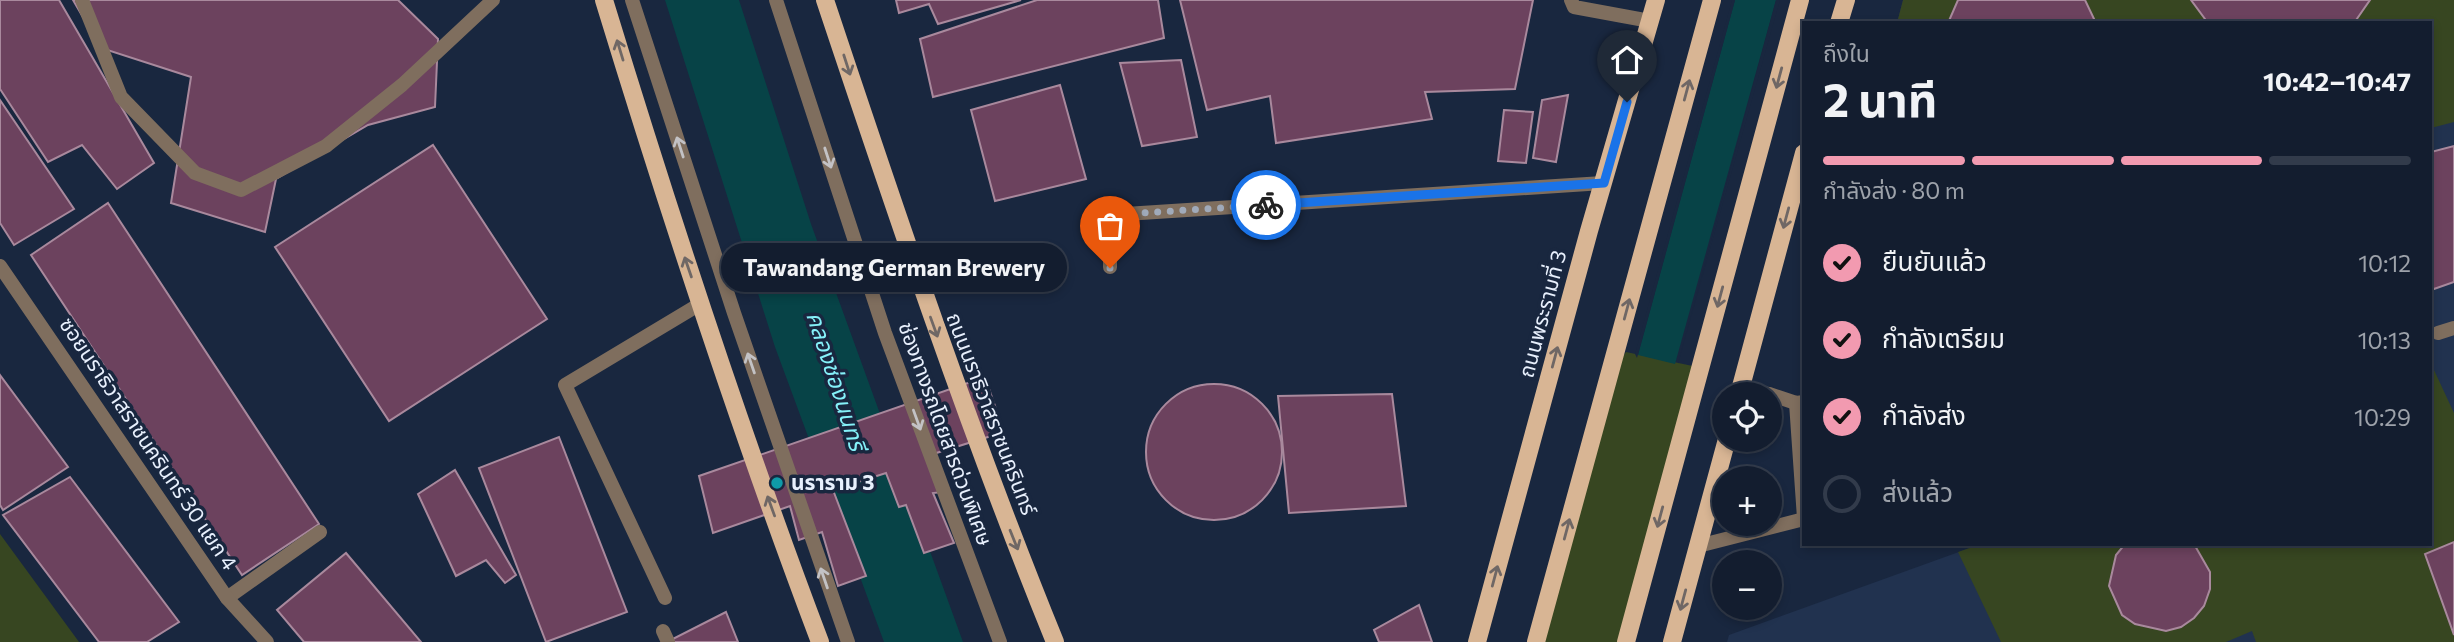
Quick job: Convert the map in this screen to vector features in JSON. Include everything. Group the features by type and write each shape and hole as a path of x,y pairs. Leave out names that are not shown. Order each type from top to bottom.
{"main road":[{"path":"604,0 700,304 820,642"},
{"name":"ถนนนราธิวาสราชนครินทร์","path":"825,0 936,332 1055,642"},
{"name":"ถนนพระรามที่ 3","path":"1477,642 1656,0"},
{"path":"1536,642 1712,0"},
{"path":"1840,21 1846,0"},
{"path":"1626,642 1798,6"},
{"path":"1742,382 1802,160"},
{"path":"1672,642 1723,452"}],"street":[{"path":"82,0 121,97 195,173 241,190 327,146 402,85 493,0"},
{"path":"632,0 734,313 848,642"},
{"name":"ช่องทางรถโดยสารด่วนพิเศษ","path":"776,0 885,333 1000,642"},
{"path":"1571,0 1574,7 1650,21"},
{"path":"1110,268 1110,215 1604,183"},
{"name":"ซอยนราธิวาสราชนครินทร์ 30 แยก 4","path":"0,266 227,598 267,642"},
{"path":"665,598 565,385 700,304"},
{"path":"2438,333 2454,328"},
{"path":"1782,397 1800,402 1802,460"},
{"path":"1698,546 1802,520"},
{"path":"227,598 320,532"}],"shaded area":[{"path":"1903,0 2454,0 2454,642 1727,642 1729,635 1771,620 1782,620 1782,616 1975,546 2432,546 2432,21 1898,21"},
{"path":"1903,0 2454,0 2454,122 2432,128 2432,21 1898,21"},
{"path":"1626,352 1707,369 1632,642 1539,642 1615,368"},
{"path":"2432,369 2454,413 2454,642 2256,642 2252,631 2226,642 2001,642 1958,552 1975,546 2432,546"},
{"path":"0,534 79,642 0,642"}],"water":[{"name":"คลองช่องนนทรี","path":"665,0 739,0 811,224 963,642 884,642 775,347"},
{"path":"1735,0 1776,0 1675,364 1638,355"}],"pier":[{"path":"1732,0 1735,0 1637,358 1635,354"},
{"path":"1776,0 1780,0 1677,367"}],"building":[{"path":"0,0 59,0 154,163 117,189 82,145 48,162 0,89"},
{"path":"73,0 398,0 438,39 435,107 368,125 276,179 265,232 171,203 191,77 101,48"},
{"path":"896,0 1021,0 938,24 929,4 899,13"},
{"path":"1037,0 1158,0 1164,38 933,97 920,39"},
{"path":"1180,0 1533,0 1515,89 1425,92 1432,119 1276,143 1270,96 1207,110"},
{"path":"1958,0 2085,0 2095,21 1949,21"},
{"path":"2191,0 2370,0 2355,21 2207,21"},
{"path":"1181,60 1197,137 1142,146 1120,63"},
{"path":"1060,85 1086,179 995,201 971,110"},
{"path":"1568,95 1556,162 1533,158 1542,100"},
{"path":"0,100 74,209 14,245 0,223"},
{"path":"1504,110 1533,112 1526,163 1498,161"},
{"path":"433,145 547,319 389,421 275,247"},
{"path":"2454,146 2454,282 2432,290 2432,152"},
{"path":"108,203 319,524 242,575 31,255"},
{"path":"0,375 68,467 3,510 0,505"},
{"name":"นราราม 3","path":"985,377 1004,432 930,455 943,492 933,493 954,543 924,553 906,505 899,507 886,473 833,490 866,576 838,586 822,532 799,540 790,506 713,533 699,476"},
{"path":"1214,384 1240,389 1262,404 1277,426 1282,452 1277,478 1262,500 1240,515 1214,520 1188,515 1166,500 1151,478 1146,452 1151,426 1166,404 1188,389"},
{"path":"1392,394 1406,506 1289,513 1278,396"},
{"path":"559,437 627,612 546,642 479,468"},
{"path":"455,470 516,575 505,583 486,560 456,576 418,494"},
{"path":"70,477 179,622 147,642 99,642 3,515"},
{"path":"2454,542 2454,635 2425,554"},
{"path":"2123,546 2195,546 2210,572 2210,589 2204,606 2194,618 2181,627 2166,631 2135,624 2122,615 2109,586 2116,555"},
{"path":"346,553 421,642 304,642 277,610"},
{"path":"1419,605 1432,642 1379,642 1374,630"},
{"path":"726,612 738,642 667,642"}],"way so far":[{"path":"1110,268 1110,215 1266,205"}],"place":[{"name":"Tawandang German Brewery","path":"1110,268"},
{"name":"นราราม 3","path":"777,483"}],"route":[{"path":"1266,205 1604,183 1627,102"}]}
